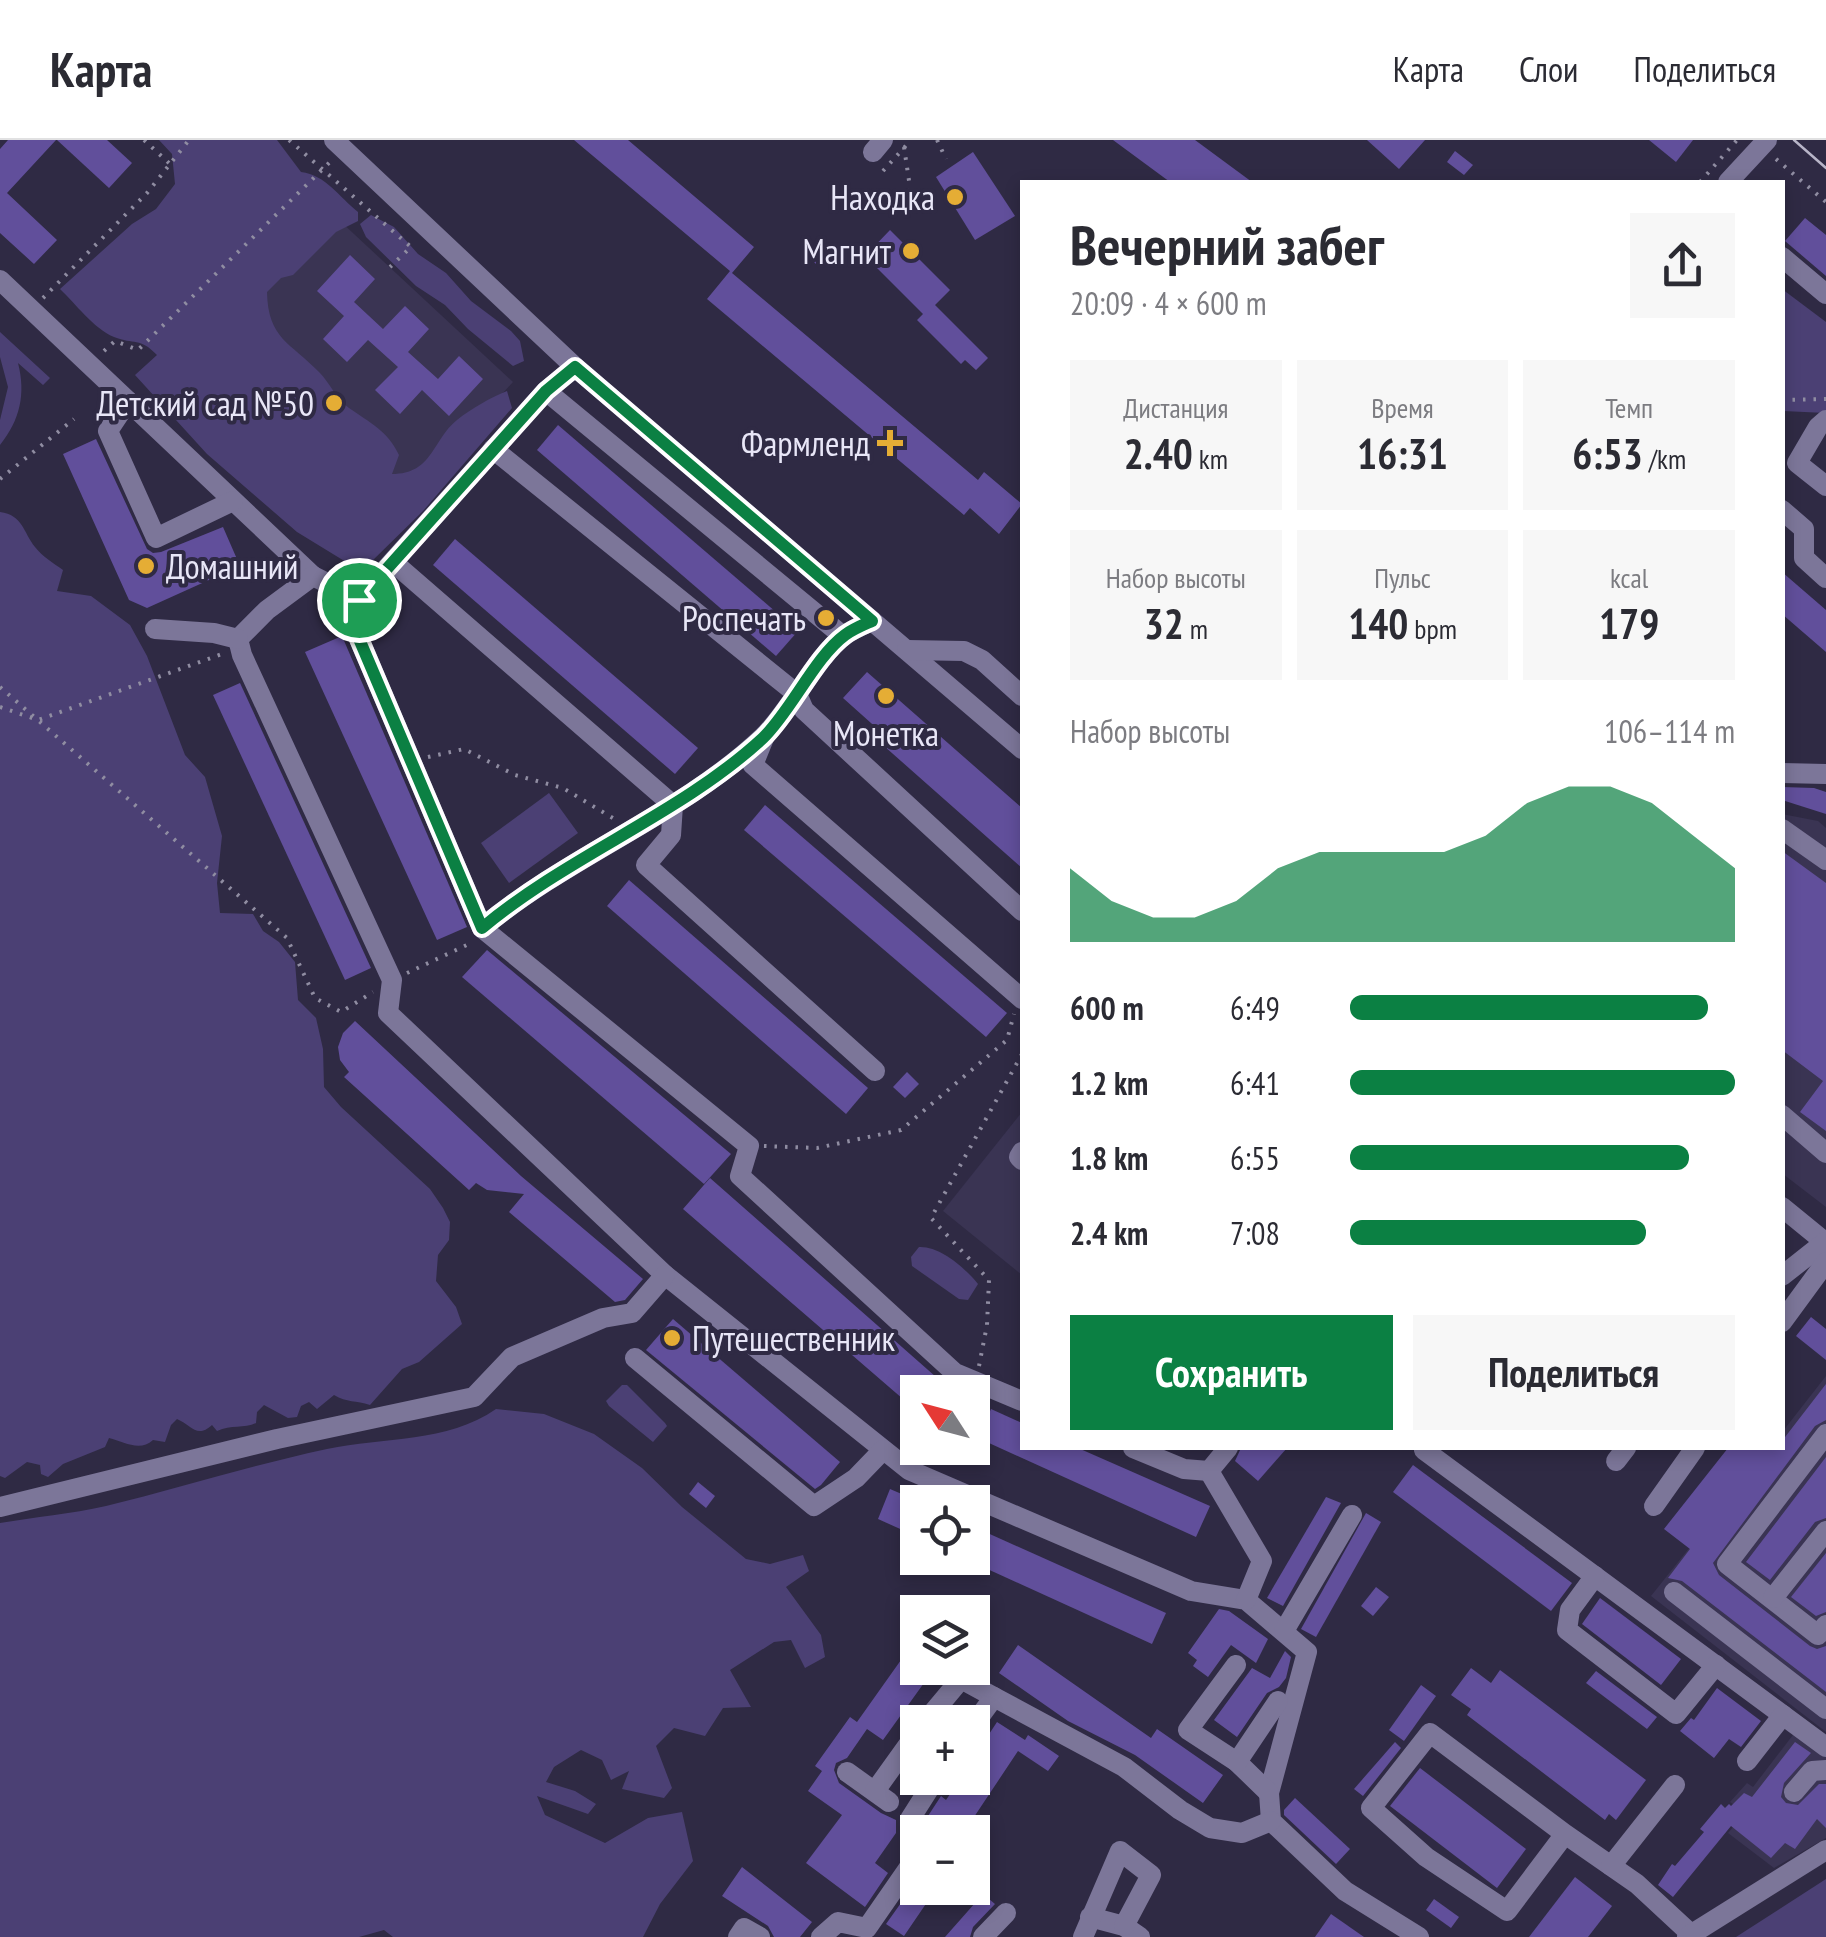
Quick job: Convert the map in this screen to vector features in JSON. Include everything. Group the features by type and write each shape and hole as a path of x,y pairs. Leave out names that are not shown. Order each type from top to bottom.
{"street":[{"path":"368,140 345,151 575,367 1020,747"},
{"path":"1730,180 1764,143"},
{"path":"1785,260 1826,294"},
{"path":"0,280 314,576 359,600"},
{"path":"575,367 546,391 493,448 359,600 354,627 485,931 749,1146 740,1176 959,1375"},
{"path":"546,391 843,636"},
{"path":"128,401 108,431 156,538 234,500"},
{"path":"1826,420 1818,426 1797,463 1826,486"},
{"path":"493,448 796,694 804,710 1020,909"},
{"path":"1785,513 1804,529 1804,558 1826,578"},
{"path":"394,563 674,805"},
{"path":"239,643 267,610 314,576"},
{"path":"485,931 512,902 674,805 764,736 843,636 872,621"},
{"path":"154,628 214,633 239,643 400,976 388,1013 665,1275 908,1470 1190,1590 1246,1600 1307,1652 1269,1792 1271,1822 1344,1892 1418,1937"},
{"path":"907,650 964,650 982,660 1020,694"},
{"path":"764,736 753,765 1020,998"},
{"path":"1785,774 1826,774"},
{"path":"674,805 670,835 646,865 875,1071"},
{"path":"1785,831 1826,860"},
{"path":"1785,1118 1826,1153"},
{"path":"1785,1209 1826,1243 1785,1274"},
{"path":"1785,1318 1826,1262"},
{"path":"0,1507 278,1439 474,1397 512,1357 603,1318 632,1313 665,1275"},
{"path":"635,1358 814,1506 856,1478 883,1450"},
{"path":"990,1388 1020,1401"},
{"path":"1826,1434 1727,1564 1818,1635 1826,1625"},
{"path":"1138,1450 1184,1469 1209,1471"},
{"path":"1209,1471 1226,1450"},
{"path":"1424,1450 1826,1746"},
{"path":"1654,1506 1694,1450"},
{"path":"1209,1471 1262,1561 1246,1600"},
{"path":"1284,1630 1352,1516"},
{"path":"1773,1598 1826,1530"},
{"path":"1595,1576 1570,1610 1568,1630 1676,1714 1716,1665"},
{"path":"1674,1592 1826,1709"},
{"path":"1236,1665 1188,1730 1237,1762 1269,1792"},
{"path":"974,1685 1124,1768 1210,1828 1242,1833 1271,1822"},
{"path":"988,1705 994,1697"},
{"path":"1237,1762 1278,1700"},
{"path":"1747,1762 1783,1715"},
{"path":"1565,1834 1508,1911 1426,1857 1370,1808 1430,1734 1638,1884 1689,1936 1826,1850"},
{"path":"848,1772 882,1797 900,1764"},
{"path":"1794,1792 1812,1771 1826,1770"},
{"path":"1611,1866 1674,1786"},
{"path":"822,1937 838,1922 866,1928 910,1866 910,1819 925,1795"},
{"path":"1120,1852 1151,1875 1132,1932 1086,1927 1120,1852"},
{"path":"983,1937 1006,1913"},
{"path":"738,1937 744,1928 760,1937"}],"path":[{"path":"144,140 170,164"},
{"path":"32,309 147,194 189,140"},
{"path":"289,140 410,247 390,267"},
{"path":"883,172 911,140"},
{"path":"937,140 946,159"},
{"path":"1702,180 1737,140"},
{"path":"1764,143 1826,202"},
{"path":"904,147 910,194"},
{"path":"90,365 116,341 138,350 345,151"},
{"path":"1785,400 1826,399"},
{"path":"0,479 74,420"},
{"path":"0,708 38,720 239,643"},
{"path":"0,686 288,938 315,998 341,1012 485,931"},
{"path":"412,761 464,748 515,775 562,788 605,811 627,830"},
{"path":"749,1146 817,1148 902,1130 1007,1040 1020,998"},
{"path":"977,1375 987,1325 989,1280 931,1218 1020,1058"}],"shaded area":[{"path":"159,140 277,140 301,172 325,182 358,212 358,221 336,232 293,275 281,278 267,292 268,308 283,338 319,372 344,404 389,440 399,455 392,474 416,468 457,420 507,391 512,408 423,511 372,561 346,562 297,532 207,454 135,375 157,355 141,344 106,333 60,289 132,224 156,209 175,184 172,154"},
{"name":"Детский сад №50","path":"325,207 513,382 348,562 240,283"},
{"path":"371,215 394,227 418,254 446,273 471,301 511,331 520,341 524,361 513,366 445,305 416,286 366,237 360,224"},
{"path":"1785,291 1826,322 1826,413 1785,411"},
{"path":"0,332 50,378 43,385 18,363 20,406 0,445 0,420 8,387 0,357"},
{"path":"0,512 18,520 38,550 63,570 57,591 91,596 130,625 147,656 185,755 205,777 222,836 217,883 220,913 253,914 263,931 279,942 295,962 298,1000 316,1018 323,1049 324,1087 430,1189 450,1222 449,1240 438,1255 436,1281 456,1307 462,1324 419,1362 402,1369 370,1405 334,1395 317,1409 309,1402 301,1406 297,1417 288,1418 264,1405 257,1412 256,1423 217,1431 212,1425 198,1431 177,1419 165,1442 153,1440 137,1446 109,1438 105,1447 63,1464 48,1477 41,1474 40,1465 27,1462 5,1478 0,1476"},
{"path":"549,793 578,833 509,883 481,843"},
{"path":"1785,815 1818,821 1826,828 1826,1207 1785,1176"},
{"path":"1020,1115 1020,1273 943,1211"},
{"path":"919,1247 943,1254 973,1278 978,1284 968,1300 959,1299 912,1266 911,1257"},
{"path":"1826,1376 1826,1732 1651,1596 1767,1450 1785,1450 1785,1428"},
{"path":"622,1385 627,1385 667,1426 653,1442 606,1401"},
{"path":"496,1409 544,1414 594,1434 642,1468 682,1507 746,1559 770,1564 803,1555 809,1571 786,1587 821,1635 825,1657 805,1668 791,1640 774,1642 730,1670 751,1707 723,1708 705,1736 674,1728 656,1746 672,1788 664,1798 622,1789 629,1771 611,1780 602,1760 581,1750 554,1767 546,1782 575,1791 596,1804 588,1814 537,1796 545,1815 605,1843 648,1818 682,1812 693,1861 660,1904 643,1937 393,1937 384,1930 359,1937 0,1937 0,1523 106,1506 327,1449 436,1433 477,1420"},
{"path":"1796,1731 1826,1753 1826,1838 1774,1868 1728,1833 1745,1813 1730,1802 1747,1783 1753,1787"},
{"path":"1826,1879 1826,1937 1736,1937"}],"building":[{"path":"8,140 56,140 7,193 57,240 34,264 0,233 0,149"},
{"path":"57,140 107,140 132,163 109,188"},
{"path":"574,140 628,140 754,247 732,273 978,480 984,472 1020,502 999,534 970,508 964,515 707,299 730,271"},
{"path":"1113,140 1195,140 1249,180 1167,180"},
{"path":"1367,140 1425,140 1399,169"},
{"path":"1649,140 1693,140 1676,162"},
{"path":"1455,151 1473,165 1464,175 1447,162"},
{"path":"973,152 1015,216 975,240 936,177"},
{"path":"1805,218 1826,235 1826,276 1785,241"},
{"path":"890,230 950,290 935,305 988,358 976,370 965,360 961,364 917,320 923,314 865,256"},
{"path":"819,247 830,258 820,268 809,257"},
{"path":"350,255 375,279 354,302 383,329 405,306 429,329 408,352 438,379 459,356 483,379 449,416 422,390 400,414 375,390 398,367 368,340 347,362 323,339 344,316 317,291"},
{"path":"558,425 798,631 776,656 537,450"},
{"path":"96,439 147,549 161,552 223,527 240,566 147,608 129,600 63,454"},
{"path":"455,539 698,748 675,774 433,565"},
{"path":"1785,575 1826,610 1826,652 1785,617"},
{"path":"380,600 391,607 381,623 370,615"},
{"path":"342,636 467,927 437,940 305,652"},
{"path":"867,672 1020,806 1020,866 884,746 890,740 843,698"},
{"path":"240,683 371,968 345,980 213,695"},
{"path":"1785,787 1826,792 1826,814 1785,801"},
{"path":"765,805 1007,1013 986,1037 744,830"},
{"path":"1785,853 1826,883 1826,1131 1800,1112 1823,1081 1785,1052"},
{"path":"629,880 868,1088 846,1114 607,906"},
{"path":"487,950 731,1154 704,1184 462,977"},
{"path":"355,1021 521,1176 643,1279 625,1300 615,1302 509,1212 524,1194 487,1190 476,1183 469,1190 344,1077 349,1072 340,1060 338,1047 343,1033"},
{"path":"907,1072 919,1084 905,1098 893,1087"},
{"path":"710,1178 934,1375 900,1375 900,1396 683,1209"},
{"path":"1811,1317 1826,1329 1826,1360 1796,1336"},
{"path":"673,1319 840,1462 821,1485 815,1489 646,1350"},
{"path":"1826,1384 1826,1420 1815,1426 1713,1563 1719,1575 1810,1646 1826,1646 1826,1692 1682,1581 1668,1578 1690,1549 1664,1529 1726,1450 1785,1450 1785,1437"},
{"path":"991,1409 1020,1422 1020,1450 1083,1450 1210,1506 1196,1537 990,1443"},
{"path":"1240,1450 1285,1450 1258,1481 1235,1461"},
{"path":"1826,1457 1826,1518 1815,1522 1770,1580 1746,1562"},
{"path":"1413,1465 1572,1583 1551,1611 1393,1492"},
{"path":"698,1482 715,1496 706,1508 689,1494"},
{"path":"890,1489 900,1493 900,1529 878,1519"},
{"path":"1326,1497 1341,1503 1283,1606 1267,1598"},
{"path":"1366,1513 1381,1522 1316,1637 1301,1629"},
{"path":"990,1534 1166,1613 1152,1644 990,1570"},
{"path":"1826,1553 1826,1612 1816,1616 1791,1597"},
{"path":"1376,1587 1389,1597 1373,1616 1361,1606"},
{"path":"1600,1598 1681,1659 1661,1685 1582,1624"},
{"path":"1219,1609 1229,1611 1268,1639 1256,1663 1231,1645 1208,1677 1193,1666 1197,1660 1188,1653"},
{"path":"1018,1645 1151,1738 1157,1729 1223,1775 1203,1803 1135,1755 1068,1721 999,1673"},
{"path":"1285,1651 1291,1657 1286,1678 1267,1693 1237,1737 1214,1720 1252,1668 1270,1678"},
{"path":"900,1661 900,1685 923,1685 908,1705 900,1705 900,1716 883,1740 867,1729 834,1770 839,1783 896,1820 896,1833 875,1863 888,1873 865,1907 806,1863 842,1815 808,1791 822,1771 815,1766 850,1717 857,1722"},
{"path":"1471,1668 1491,1683 1500,1670 1646,1780 1616,1820 1609,1814 1605,1820 1467,1715 1471,1709 1451,1695"},
{"path":"1596,1671 1657,1717 1647,1729 1586,1683"},
{"path":"1421,1685 1436,1696 1404,1741 1389,1730"},
{"path":"1717,1688 1761,1721 1741,1747 1729,1739 1714,1758 1680,1731 1691,1718 1694,1720"},
{"path":"997,1722 1025,1740 1028,1735 1059,1756 1048,1771 1018,1751 990,1793 990,1733"},
{"path":"1395,1742 1401,1748 1363,1796 1354,1789"},
{"path":"1795,1742 1811,1753 1784,1783 1781,1797 1786,1803 1798,1805 1819,1784 1826,1784 1826,1828 1817,1819 1795,1849 1785,1843 1771,1858 1731,1826 1673,1897 1658,1885 1672,1864 1675,1866 1704,1832 1700,1829 1721,1804 1725,1808 1731,1806 1744,1793 1752,1797"},
{"path":"1420,1768 1526,1849 1497,1888 1390,1806"},
{"path":"949,1795 989,1795 975,1815 929,1815 941,1796 946,1800"},
{"path":"1295,1798 1350,1849 1336,1864 1284,1815"},
{"path":"742,1867 812,1922 800,1937 774,1937 768,1926 722,1896"},
{"path":"1575,1877 1612,1906 1588,1937 1529,1937"},
{"path":"1434,1899 1459,1917 1451,1928 1426,1910"},
{"path":"990,1900 995,1904 973,1927 970,1937 945,1937 973,1905 990,1905"},
{"path":"900,1904 925,1905 904,1936 886,1924"},
{"path":"1331,1914 1364,1937 1315,1937"}],"tram line":[{"path":"1794,140 1826,168"}],"place":[{"name":"Находка","path":"955,197"},
{"name":"Магнит","path":"911,251"},
{"name":"Детский сад №50","path":"334,403"},
{"name":"Фармленд","path":"890,443"},
{"name":"Домашний","path":"146,566"},
{"name":"Роспечать","path":"826,618"},
{"name":"Монетка","path":"886,696"},
{"name":"Путешественник","path":"672,1338"}],"route":[{"path":"575,367 872,621 843,636 764,736 674,805 512,902 482,928 354,627 359,600 493,448 546,391 575,367"}]}
